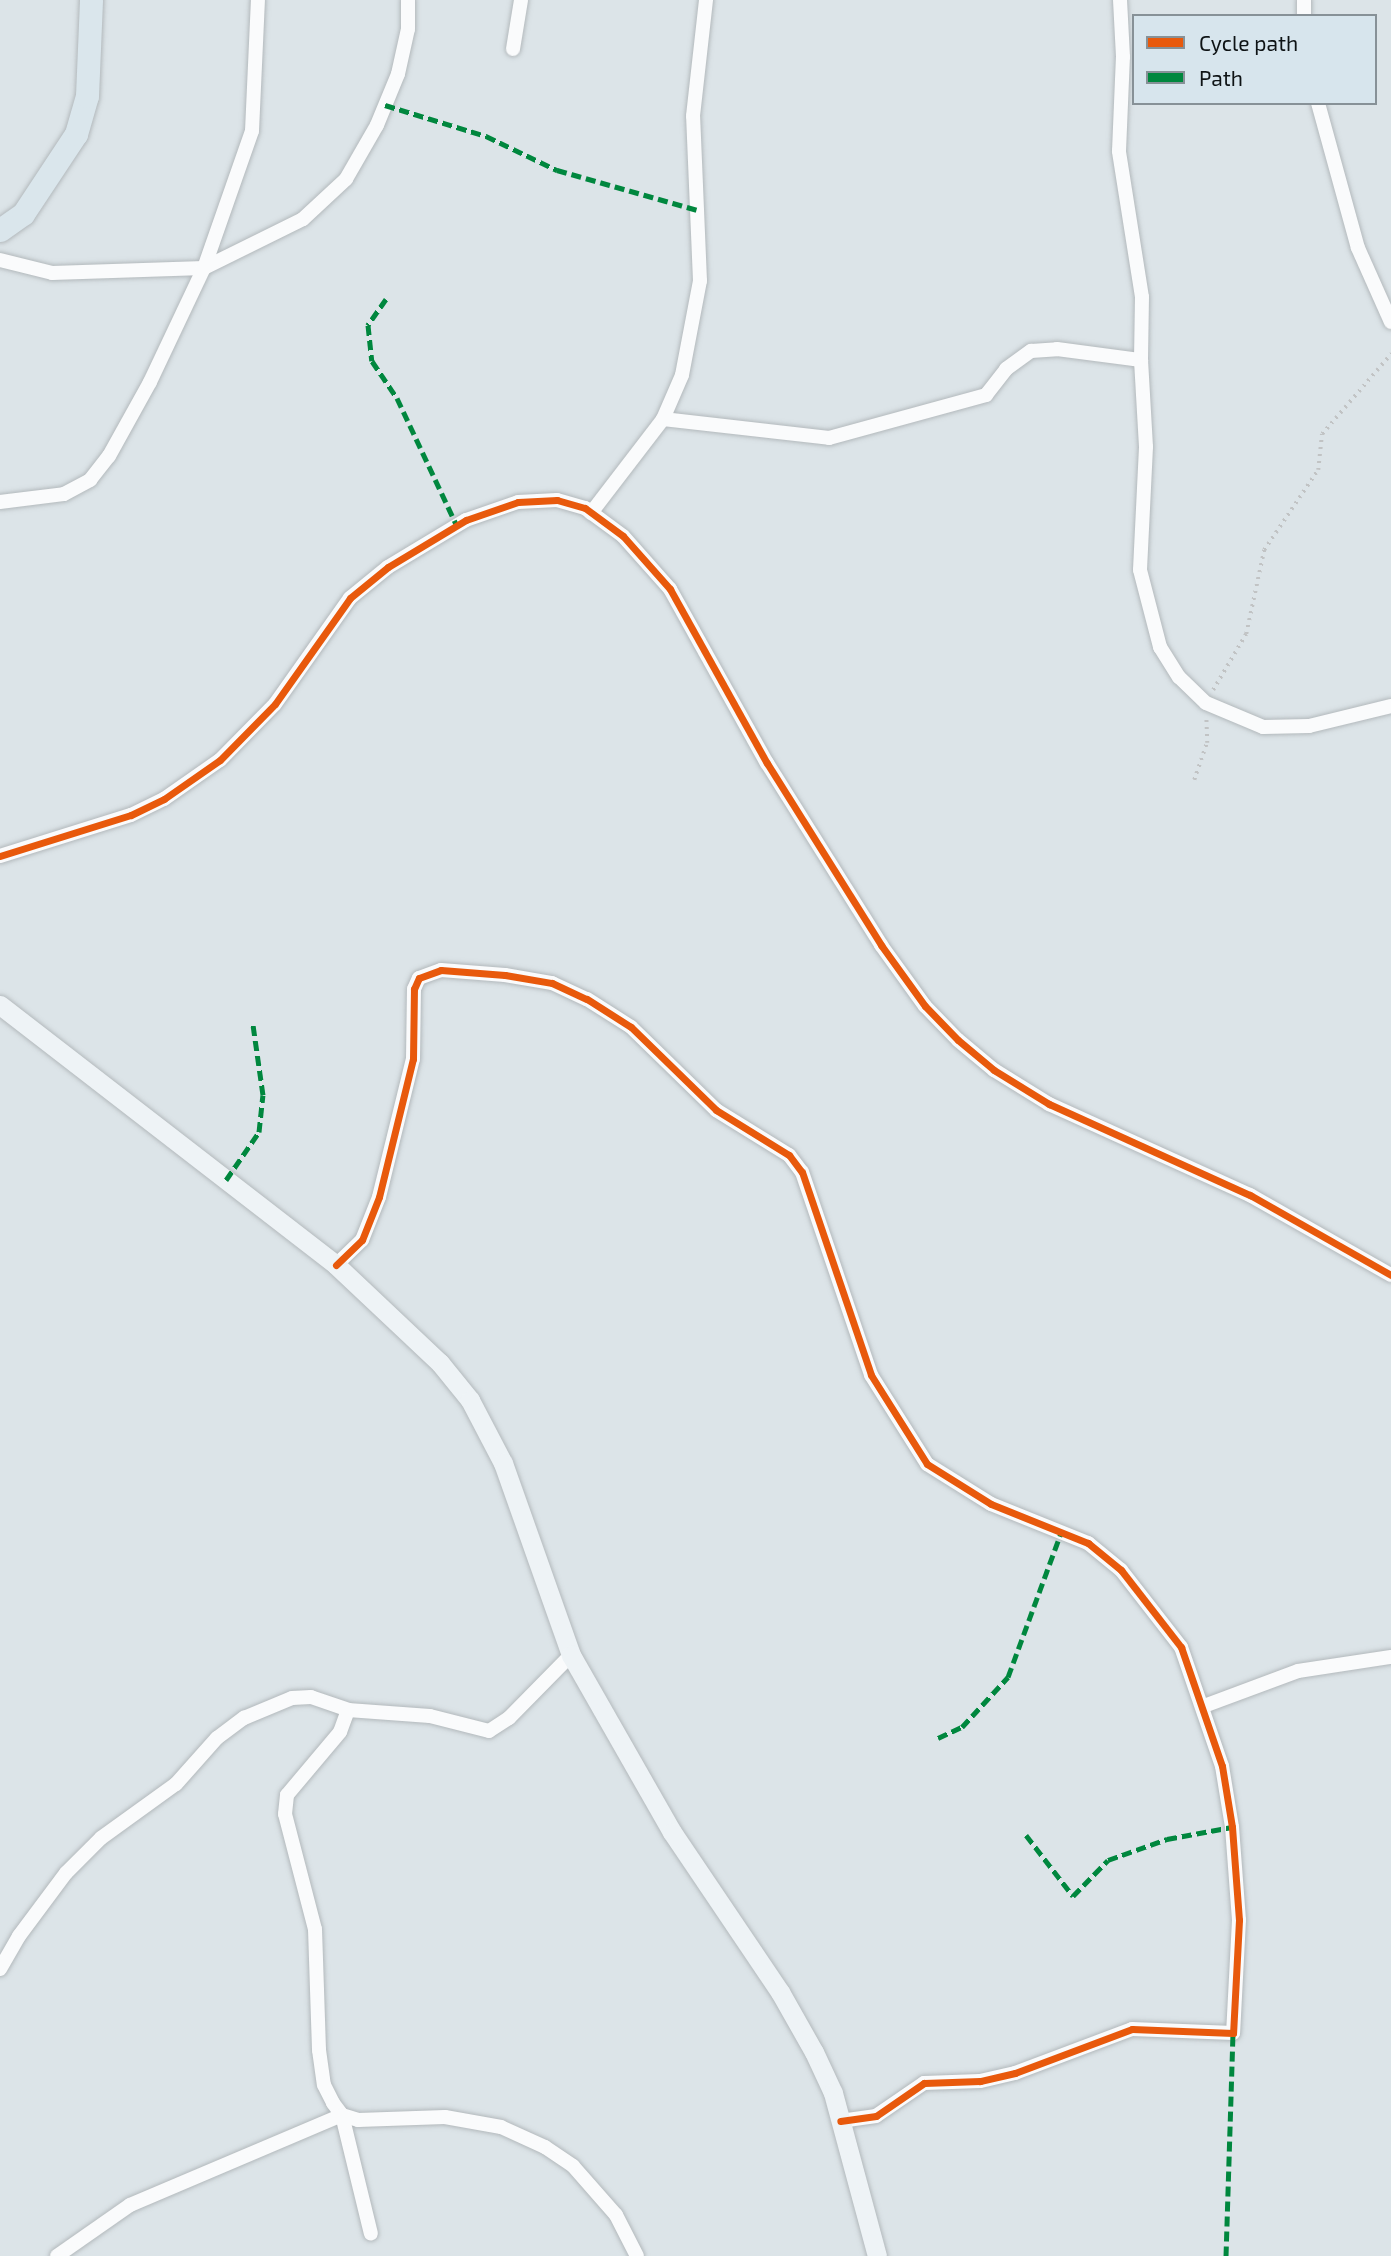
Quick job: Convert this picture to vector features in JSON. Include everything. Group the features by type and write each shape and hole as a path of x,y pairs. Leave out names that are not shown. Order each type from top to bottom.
{"highway":[{"path":"0,230 23,214 76,134 87,96 91,0"}],"main road":[{"path":"0,1005 336,1265 440,1363 470,1400 503,1463 571,1655 665,1821 787,2004 814,2052 841,2121 877,2256"}],"street":[{"path":"0,502 64,494 90,480 109,456 150,382 204,268 252,131 258,0"},
{"path":"0,260 52,273 204,268 303,219 346,179 377,125 398,74 408,29 408,0"},
{"path":"513,50 521,0"},
{"path":"591,513 663,419 682,374 700,281 692,116 706,0"},
{"path":"1120,0 1123,57 1119,151 1142,298 1141,360 1146,461 1140,570 1144,600 1160,648 1179,677 1206,704 1263,727 1288,729 1391,706"},
{"path":"1319,105 1358,248 1391,322"},
{"path":"663,419 828,438 986,395 1006,369 1031,351 1057,349 1141,360"},
{"path":"0,856 131,815 220,760 275,704 350,598 388,567 466,520 517,502 557,500 591,513 623,536 670,589 767,763 881,945 925,1006 958,1041 994,1070 1049,1104 1250,1195 1391,1275"},
{"path":"336,1265 362,1240 379,1197 413,1059 414,989 419,978 441,970 505,975 552,983 587,999 631,1027 716,1110 795,1163 817,1209 871,1375 927,1464 991,1504 1088,1543 1121,1570 1181,1647 1204,1706 1222,1766 1232,1827 1240,1920 1233,2034 1132,2029 1015,2073 980,2081 924,2083 876,2116 841,2121"},
{"path":"0,1969 19,1936 66,1873 101,1838 176,1784 217,1738 244,1718 292,1698 311,1697 348,1710 430,1716 489,1731 509,1718 571,1655"},
{"path":"1204,1706 1298,1671 1391,1657"},
{"path":"348,1710 340,1732 287,1795 285,1814 315,1930 324,2085 342,2115 371,2234"},
{"path":"57,2256 130,2205 342,2115 358,2120 444,2117 501,2127 545,2147 573,2166 616,2215 637,2256"}],"path":[{"path":"1194,780 1207,743 1206,704 1246,634 1264,551 1318,470 1321,434 1391,354"}],"marked path":[{"path":"385,105 486,136 557,170 697,210"},
{"path":"386,299 368,325 372,361 397,398 457,526"},
{"path":"226,1180 259,1132 263,1095 253,1025"},
{"path":"938,1738 962,1727 1008,1677 1062,1530"},
{"path":"1026,1835 1073,1896 1108,1860 1167,1839 1232,1827"},
{"path":"1226,2256 1233,2033"}],"cycle path":[{"path":"0,856 131,815 164,799 220,760 275,704 350,598 388,567 466,520 518,502 557,500 585,508 623,536 670,589 767,763 881,945 925,1006 958,1040 994,1070 1049,1104 1250,1195 1391,1275"},
{"path":"336,1265 362,1240 379,1197 413,1059 414,989 419,978 441,970 505,975 552,983 587,999 631,1027 716,1110 789,1155 802,1172 871,1375 927,1464 991,1504 1088,1543 1121,1570 1181,1647 1222,1766 1232,1827 1239,1920 1233,2033 1132,2029 1015,2073 980,2081 924,2083 876,2116 840,2121"}]}
